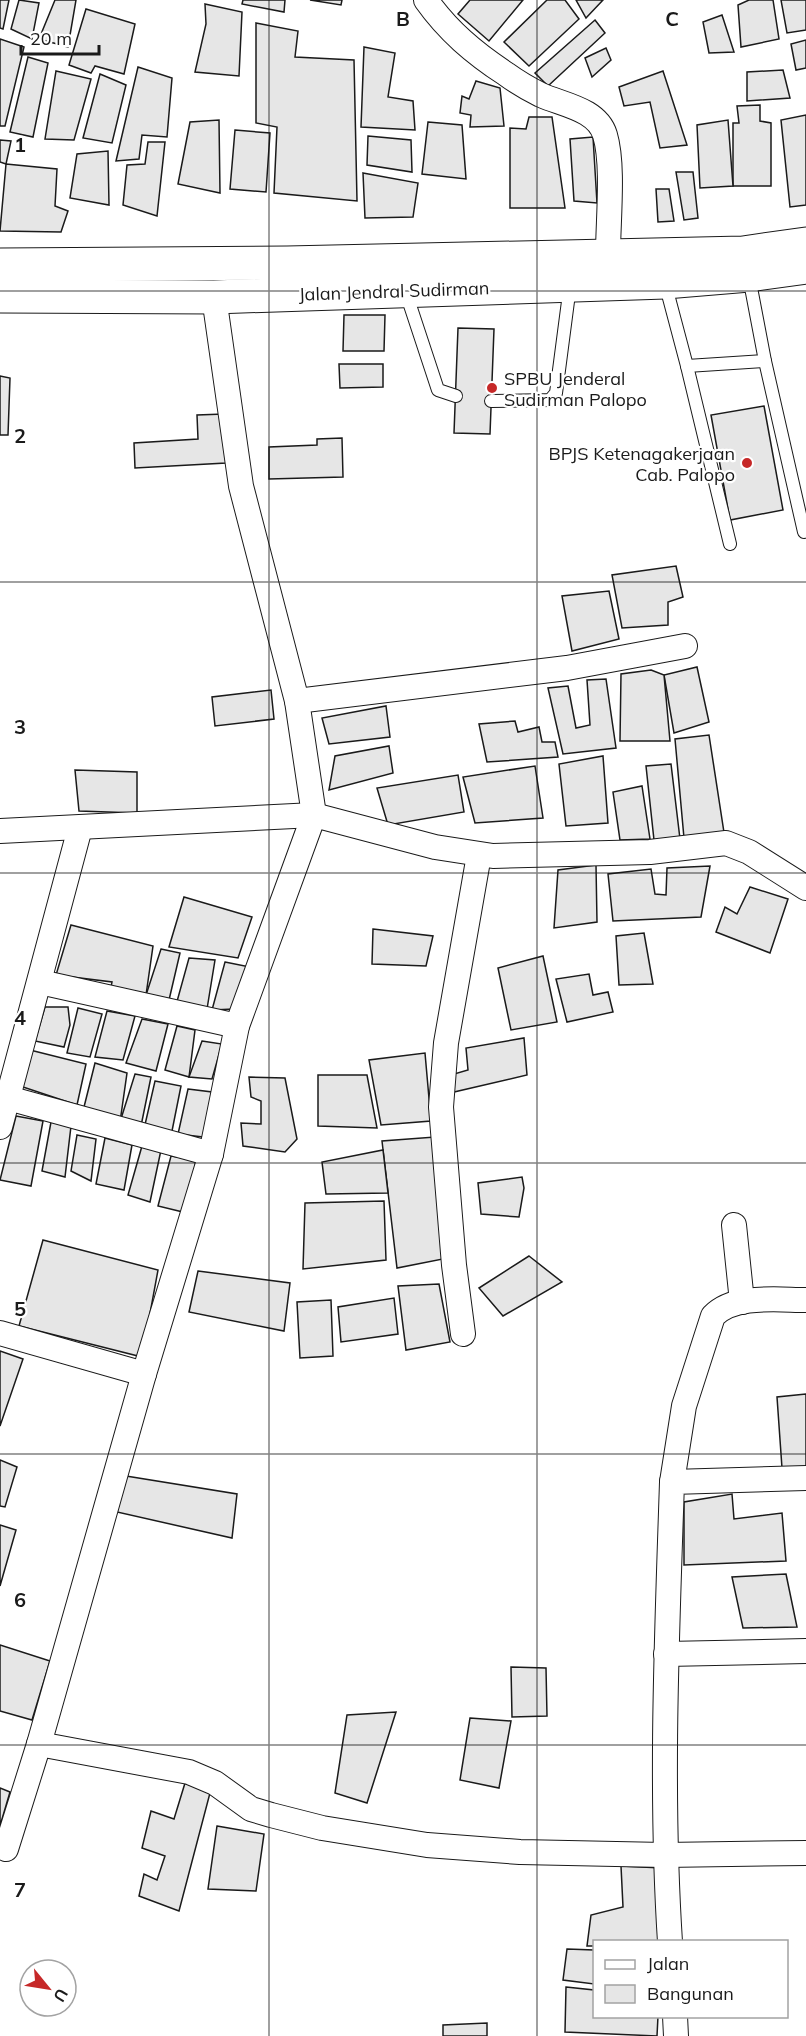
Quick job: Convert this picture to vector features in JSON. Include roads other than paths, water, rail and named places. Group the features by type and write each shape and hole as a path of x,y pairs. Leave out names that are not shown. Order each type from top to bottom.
{"highway":[{"name":"Jalan Jendral Sudirman","path":"0,266 287,263 608,254 743,253 796,257"},
{"name":"Jalan Jendral Sudirman","path":"0,296 214,297 665,282 749,275 796,257"}],"street":[{"path":"426,0 444,25 469,48 524,85 589,115 598,123 604,134 608,152 608,254"},
{"path":"6,1850 39,1744 144,1374 211,1154 237,1026 314,815 297,701 241,486 214,297"},
{"path":"297,701 567,668 685,646"},
{"path":"0,831 314,815 479,855 650,852 726,843 749,852 806,888"},
{"path":"0,1127 80,828"},
{"path":"463,1334 454,1265 441,1107 446,1043 479,855"},
{"path":"40,982 237,1026"},
{"path":"8,1098 211,1154"},
{"path":"734,1226 742,1302"},
{"path":"670,1940 664,1855 666,1654 672,1482 684,1406 709,1323 722,1308 742,1302 806,1300"},
{"path":"0,1333 144,1374"},
{"path":"672,1482 806,1478"},
{"path":"666,1654 806,1651"},
{"path":"39,1744 189,1772 215,1783 251,1809 322,1828 427,1845 520,1852 664,1855 806,1853"},
{"path":"675,2018 676,2036"}],"lane":[{"path":"749,275 765,361 804,532"},
{"path":"665,282 730,544"},
{"path":"491,401 550,400 556,393 570,285"},
{"path":"406,291 438,390 456,396"},
{"path":"687,366 765,361"}],"place":[{"name":"SPBU Jenderal Sudirman Palopo","path":"492,388"},
{"name":"BPJS Ketenagakerjaan Cab. Palopo","path":"747,463"}]}
